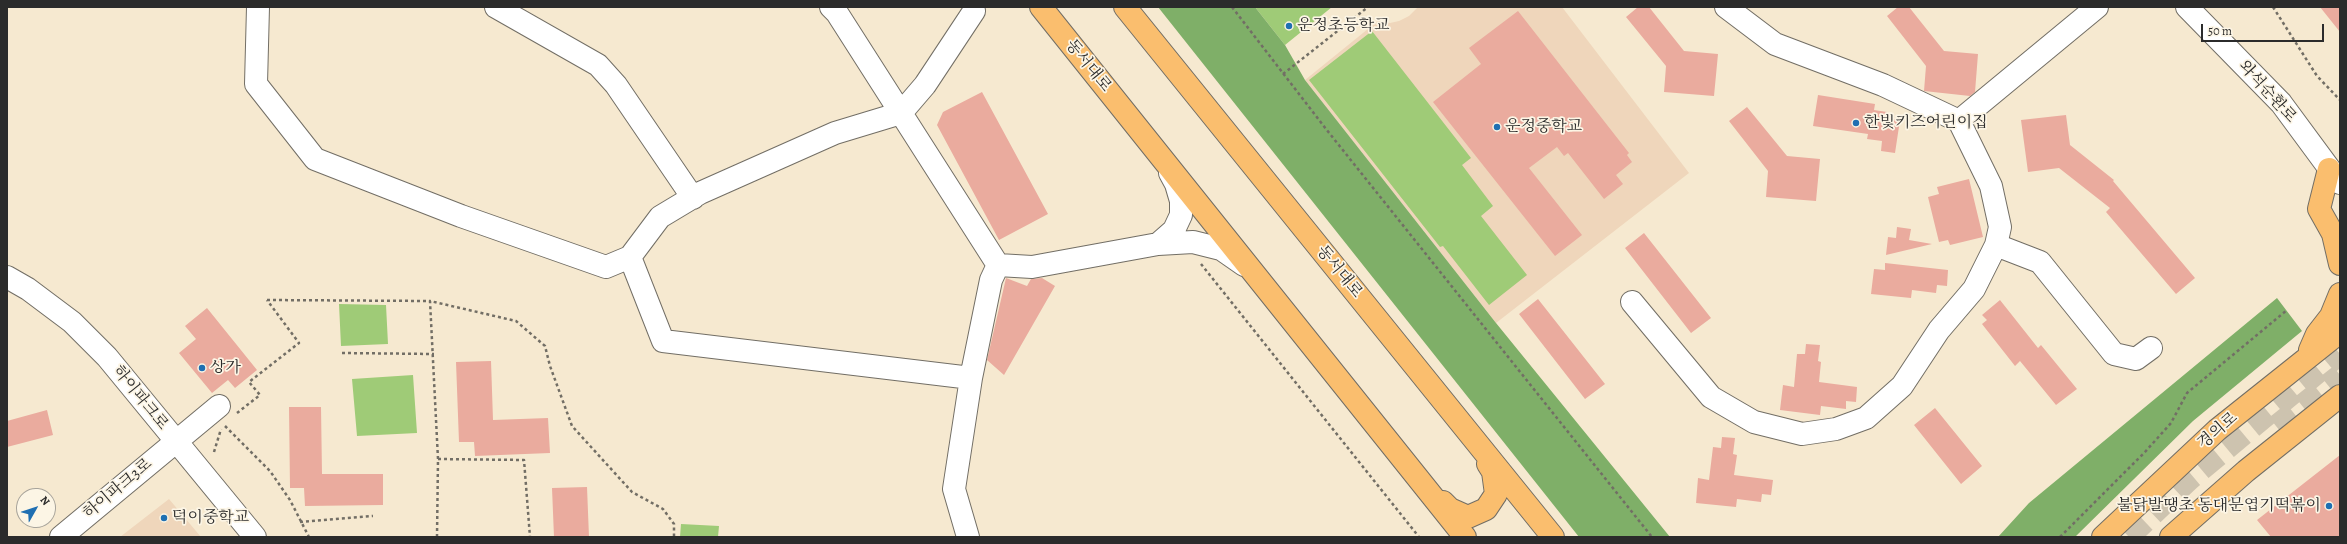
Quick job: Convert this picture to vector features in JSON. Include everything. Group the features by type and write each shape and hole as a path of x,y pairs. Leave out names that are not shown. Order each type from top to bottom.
{"main road":[{"name":"동서대로","path":"1042,7 1465,537"},
{"name":"동서대로","path":"1125,7 1553,537"},
{"path":"2335,176 2319,209 2333,234 2340,264"},
{"path":"2306,359 2317,334 2331,316 2340,294"},
{"name":"경의로","path":"2103,537 2217,430 2340,332"},
{"path":"2171,537 2246,471 2340,396"},
{"path":"1414,473 1450,509 1468,517 1486,510 1496,494 1493,472 1468,433"}],"street":[{"path":"258,7 256,84 315,160 462,216 606,267 630,257 660,217 693,198 835,133 902,113 925,85 974,12"},
{"path":"496,7 598,64 616,85 693,198"},
{"path":"831,7 837,13 902,113 998,265"},
{"path":"1632,302 1711,397 1754,422 1802,434 1836,429 1866,418 1902,386 1939,330 1974,289 1996,245 2000,227 1991,186 1959,122 1883,86 1775,44 1726,7"},
{"path":"1959,122 2097,7"},
{"name":"와석순환로","path":"2187,7 2281,103 2335,176"},
{"path":"1158,153 1176,184 1181,208 1181,215 1174,230 1158,244"},
{"path":"998,265 1032,267 1158,244 1193,242 1208,244 1232,254 1252,271"},
{"path":"1996,245 2040,262 2114,354 2136,359 2151,348"},
{"path":"630,257 662,342 971,378"},
{"path":"968,537 954,490 971,378 991,280 998,265"},
{"name":"하이파크로","path":"7,277 28,289 72,322 107,358 255,537"},
{"name":"하이파크3로","path":"61,537 175,441 227,410"}],"path":[{"path":"1232,7 1283,74 1652,537"},
{"path":"1283,74 1368,7"},
{"path":"2273,7 2317,76 2340,100"},
{"path":"1199,261 1419,537"},
{"path":"227,410 260,395 249,382 299,343 267,300 430,300 516,321 545,346 550,366 572,426 632,492 663,509 674,524 674,537"},
{"path":"430,300 434,354 438,459 437,537"},
{"path":"2060,537 2145,452 2170,423 2187,393 2287,310"},
{"path":"342,353 434,354"},
{"path":"214,452 223,424 270,471 290,500 309,537"},
{"path":"438,459 524,460 530,537"},
{"path":"300,522 373,516"}],"shaded area":[{"name":"운정중학교","path":"1418,7 1562,7 1689,173 1496,323 1305,80 1379,20 1390,23 1399,21 1409,16"},
{"name":"덕이중학교","path":"169,499 201,537 120,537"}],"green space":[{"path":"1158,7 1255,7 1285,45 1305,80 1496,323 1670,537 1579,537"},
{"name":"운정초등학교","path":"1255,7 1332,7 1285,45"},
{"path":"1372,31 1471,158 1462,165 1493,206 1481,216 1527,275 1489,305 1443,246 1440,247 1309,80"},
{"path":"2277,298 2302,331 2193,421 2075,537 1998,537 2029,503"},
{"path":"339,304 386,305 388,344 341,346"},
{"path":"413,375 417,433 357,436 352,379"},
{"path":"681,524 719,526 718,537 680,537"}],"building":[{"path":"1638,7 1649,7 1684,51 1718,54 1714,96 1664,92 1666,66 1626,17"},
{"path":"1898,7 1909,7 1944,51 1978,54 1975,92 1970,96 1924,91 1926,66 1887,16"},
{"path":"2320,7 2340,7 2340,32"},
{"path":"1518,11 1629,153 1627,155 1632,162 1616,175 1623,184 1604,199 1568,153 1564,156 1557,147 1529,168 1582,235 1555,256 1433,102 1481,64 1469,48"},
{"path":"982,92 1048,214 999,240 937,125 943,112"},
{"name":"한빛키즈어린이집","path":"1818,95 1875,104 1874,110 1887,112 1886,118 1900,120 1895,153 1881,151 1882,141 1867,139 1868,134 1813,126"},
{"path":"1747,107 1787,156 1820,159 1816,201 1766,197 1768,171 1729,121"},
{"path":"2066,115 2070,145 2114,180 2113,181 2195,278 2176,294 2106,212 2110,208 2059,168 2028,172 2021,120"},
{"path":"1969,179 1983,237 1950,245 1948,240 1939,242 1928,197 1939,194 1937,187"},
{"path":"1897,227 1911,229 1909,240 1932,244 1886,255 1888,237 1896,238"},
{"path":"1644,233 1711,318 1691,333 1625,248"},
{"path":"1885,263 1948,270 1947,286 1937,285 1936,293 1912,290 1911,298 1871,294 1874,269 1885,270"},
{"path":"1006,278 1027,286 1031,279 1042,278 1055,286 1004,375 987,360"},
{"path":"1538,299 1605,384 1585,399 1519,314"},
{"path":"2000,300 2038,348 2041,345 2077,389 2056,405 2020,361 2015,366 1982,324 1987,320 1982,315"},
{"path":"207,308 257,370 235,388 228,380 212,393 179,353 196,339 185,326"},
{"path":"1806,344 1820,345 1818,361 1821,362 1819,382 1857,387 1856,402 1846,401 1846,409 1821,406 1820,415 1780,410 1783,385 1794,387 1797,354 1805,354"},
{"path":"491,361 493,420 548,418 550,453 475,456 474,442 459,442 456,362"},
{"path":"289,407 321,407 322,474 383,474 383,505 305,506 304,488 290,488"},
{"path":"1935,408 1982,466 1961,484 1914,425"},
{"path":"47,410 53,435 7,447 7,421"},
{"path":"1722,437 1735,438 1733,454 1737,455 1734,475 1773,480 1771,495 1762,494 1761,502 1737,499 1736,507 1696,503 1698,478 1709,480 1713,447 1721,448"},
{"path":"2340,455 2340,537 2271,537 2257,520"},
{"path":"587,487 589,537 554,537 552,488"}],"tunnel":[{"path":"2129,537 2189,480 2340,354"},
{"path":"2276,426 2340,375"}],"place":[{"name":"운정초등학교","path":"1289,26"},
{"name":"한빛키즈어린이집","path":"1856,123"},
{"name":"운정중학교","path":"1497,127"},
{"name":"상가","path":"202,368"},
{"name":"불닭발땡초 동대문엽기떡볶이","path":"2329,506"},
{"name":"덕이중학교","path":"164,518"}]}
